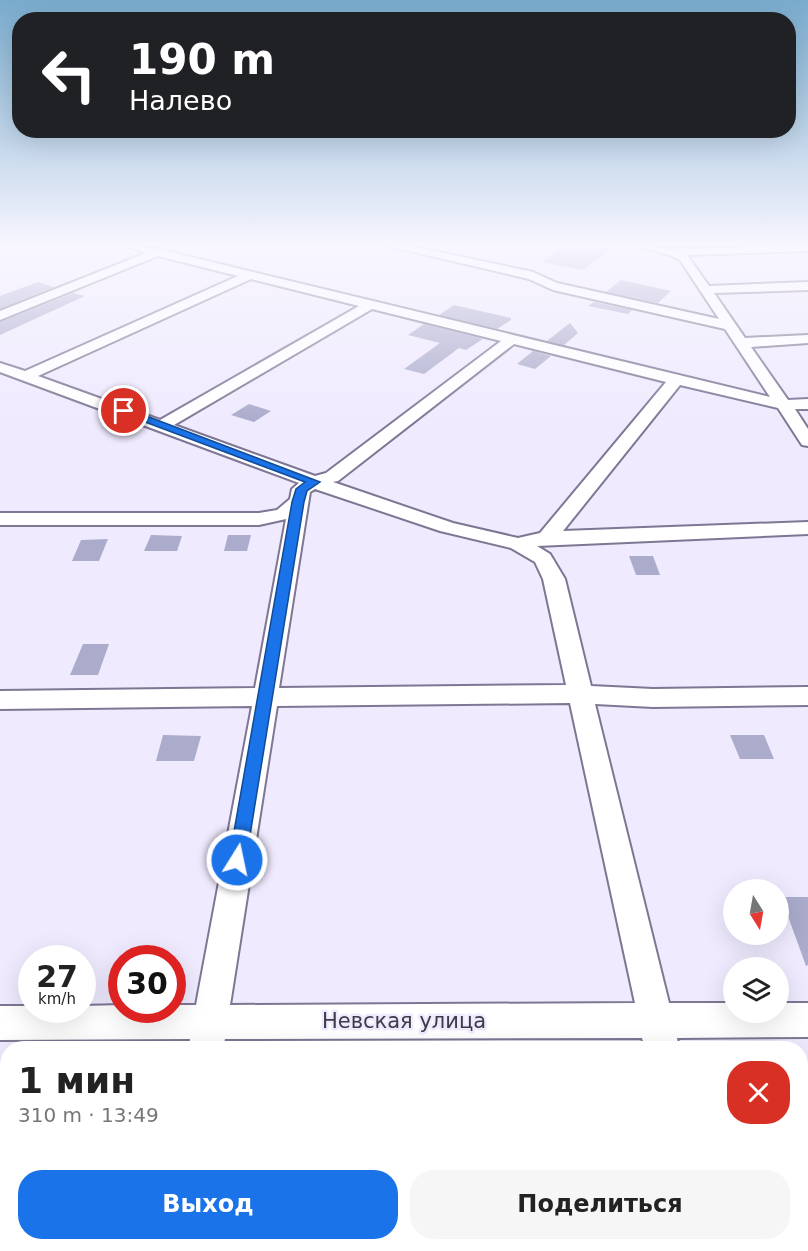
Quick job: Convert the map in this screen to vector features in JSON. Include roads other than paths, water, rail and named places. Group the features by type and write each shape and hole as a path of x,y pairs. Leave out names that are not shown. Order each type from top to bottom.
{"street":[{"path":"0,316 28,304"},
{"path":"26,376 185,304"},
{"path":"634,304 730,326"},
{"path":"715,304 786,405 808,441"},
{"path":"163,425 370,305 786,405 808,404"},
{"path":"740,342 808,339"},
{"path":"208,1035 301,489 314,482 332,477 510,340"},
{"path":"0,367 447,528 518,544 543,558 554,579 659,1035"},
{"path":"547,538 676,380"},
{"path":"0,519 259,519 283,514 298,502"},
{"path":"518,544 547,538 808,528"},
{"path":"0,700 581,694 653,698 808,696"},
{"name":"Невская улица","path":"0,1023 208,1035 659,1035 808,1020"}]}
